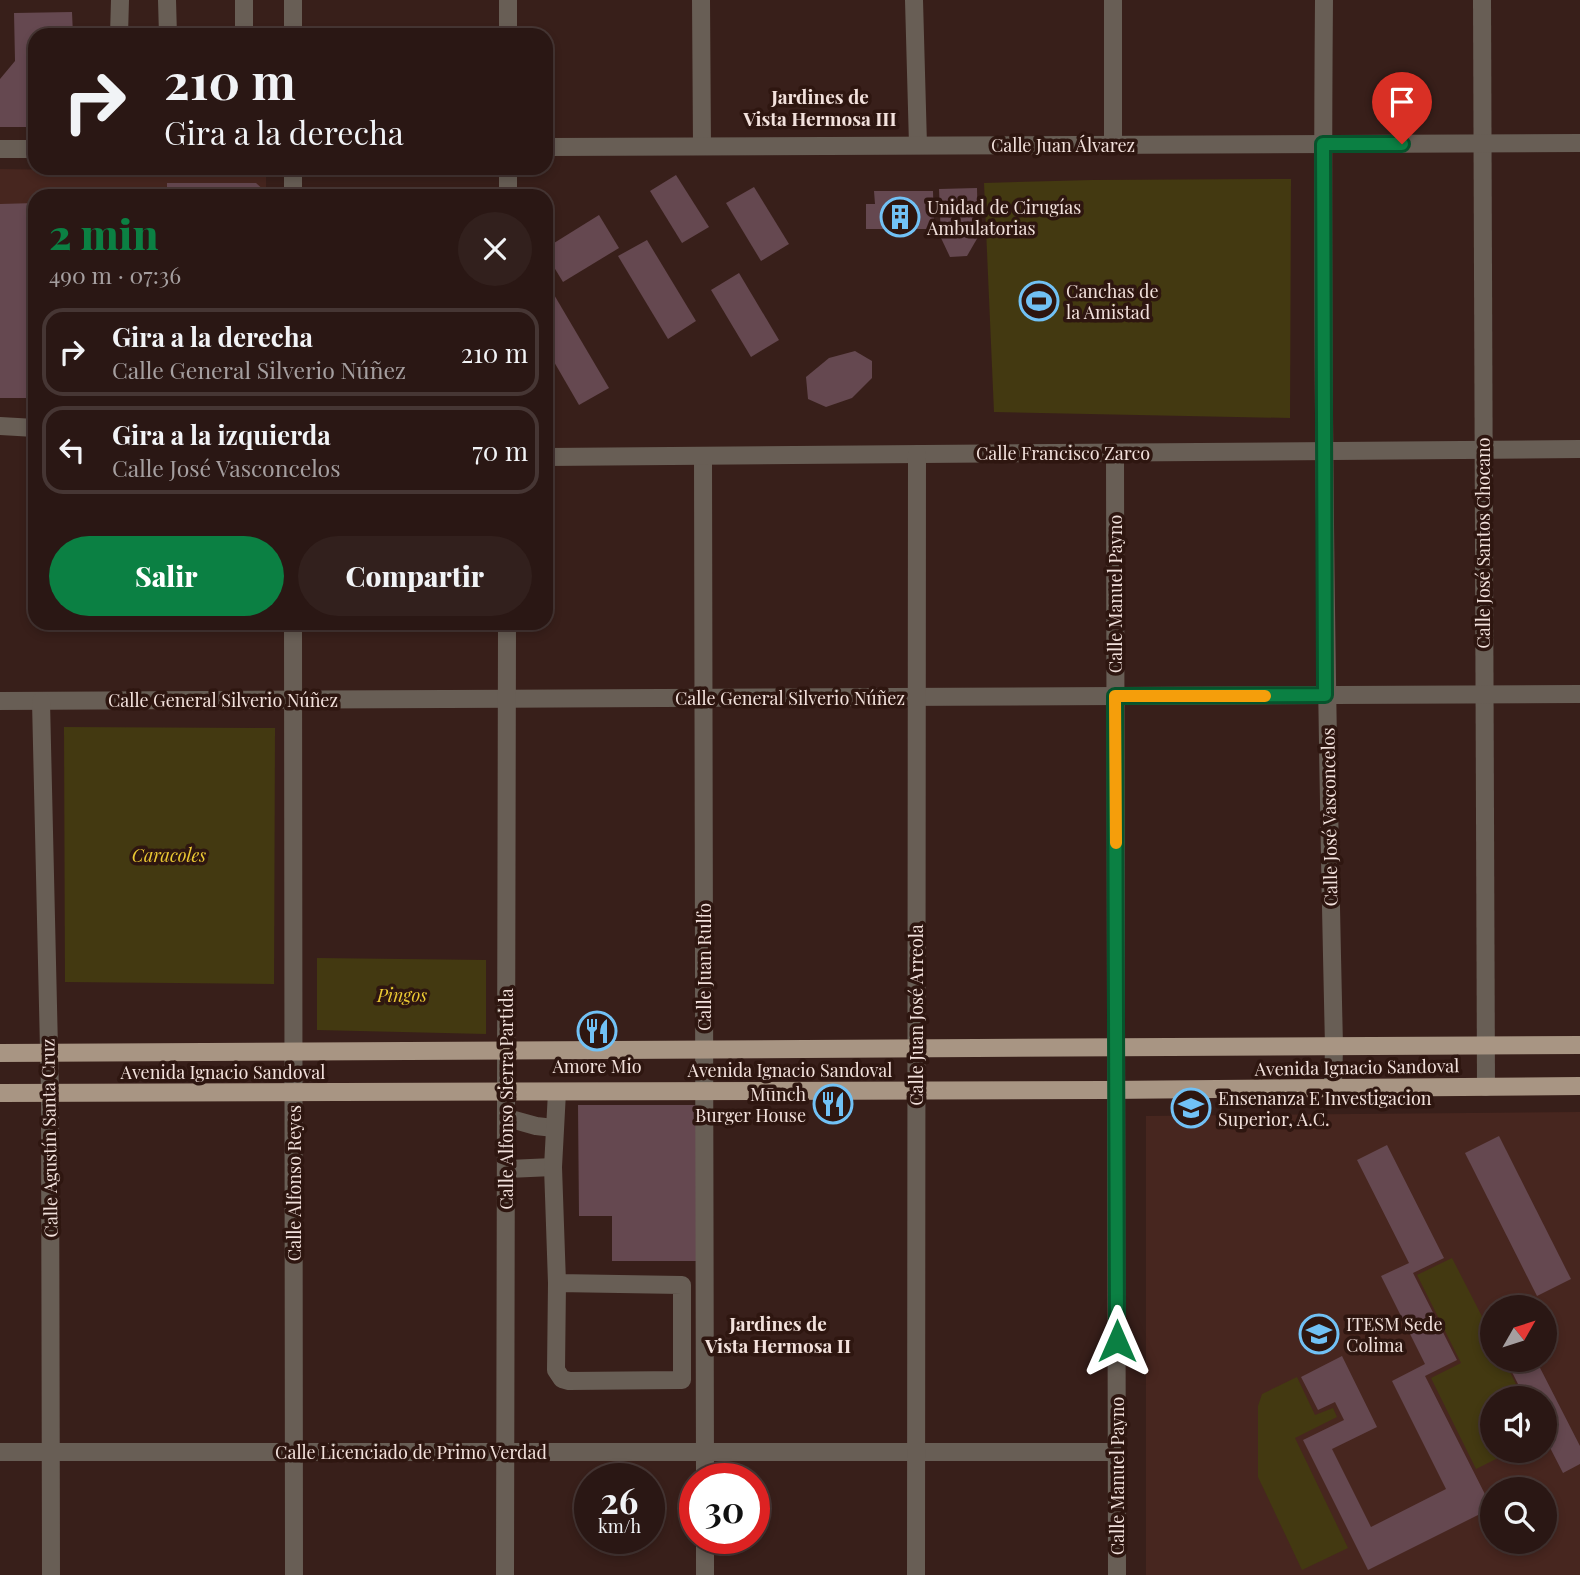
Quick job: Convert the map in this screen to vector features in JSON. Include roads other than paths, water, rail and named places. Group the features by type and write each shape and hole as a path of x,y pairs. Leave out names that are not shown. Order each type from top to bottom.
{"main road":[{"name":"Avenida Ignacio Sandoval","path":"0,1053 1580,1045"},
{"name":"Avenida Ignacio Sandoval","path":"0,1093 1580,1086"}],"street":[{"path":"119,28 120,0"},
{"path":"167,0 168,28"},
{"path":"244,0 244,28"},
{"path":"293,0 293,28"},
{"path":"508,28 509,0"},
{"path":"701,0 702,146"},
{"path":"914,0 918,145"},
{"path":"1113,0 1114,145"},
{"name":"Calle José Vasconcelos","path":"1324,0 1325,695 1333,1088"},
{"name":"Calle José Santos Chocano","path":"1482,0 1486,1087"},
{"name":"Calle Juan Álvarez","path":"553,147 1580,144"},
{"path":"0,149 28,149"},
{"path":"0,426 28,428"},
{"name":"Calle Francisco Zarco","path":"553,457 1580,449"},
{"name":"Calle Manuel Payno","path":"1115,453 1117,1575"},
{"name":"Calle Juan José Arreola","path":"916,1575 917,454"},
{"name":"Calle Juan Rulfo","path":"703,456 705,1463"},
{"name":"Calle Alfonso Reyes","path":"293,630 294,1575"},
{"name":"Calle Alfonso Sierra Partida","path":"506,1575 507,630"},
{"name":"Calle General Silverio Núñez","path":"0,701 1580,694"},
{"name":"Calle Agustín Santa Cruz","path":"41,701 50,1093 51,1575"},
{"path":"557,1092 553,1167 557,1283 556,1370 562,1379 569,1381 682,1380 682,1285 557,1283"},
{"path":"506,1118 554,1128"},
{"path":"506,1169 553,1167"},
{"name":"Calle Licenciado de Primo Verdad","path":"0,1452 1117,1452"},
{"path":"705,1554 705,1575"}],"place":[{"name":"Unidad de Cirugías Ambulatorias","path":"900,217"},
{"name":"Canchas de la Amistad","path":"1039,301"},
{"name":"Amore Mio","path":"597,1031"},
{"name":"Mūnch Burger House","path":"833,1104"},
{"name":"Ensenanza E Investigacion Superior, A.C.","path":"1191,1108"},
{"name":"ITESM Sede Colima","path":"1319,1334"}],"district":[{"name":"Jardines de Vista Hermosa III","path":"820,107"},
{"name":"Jardines de Vista Hermosa II","path":"778,1334"}],"park label":[{"name":"Caracoles","path":"169,855"},
{"name":"Pingos","path":"402,995"}]}
